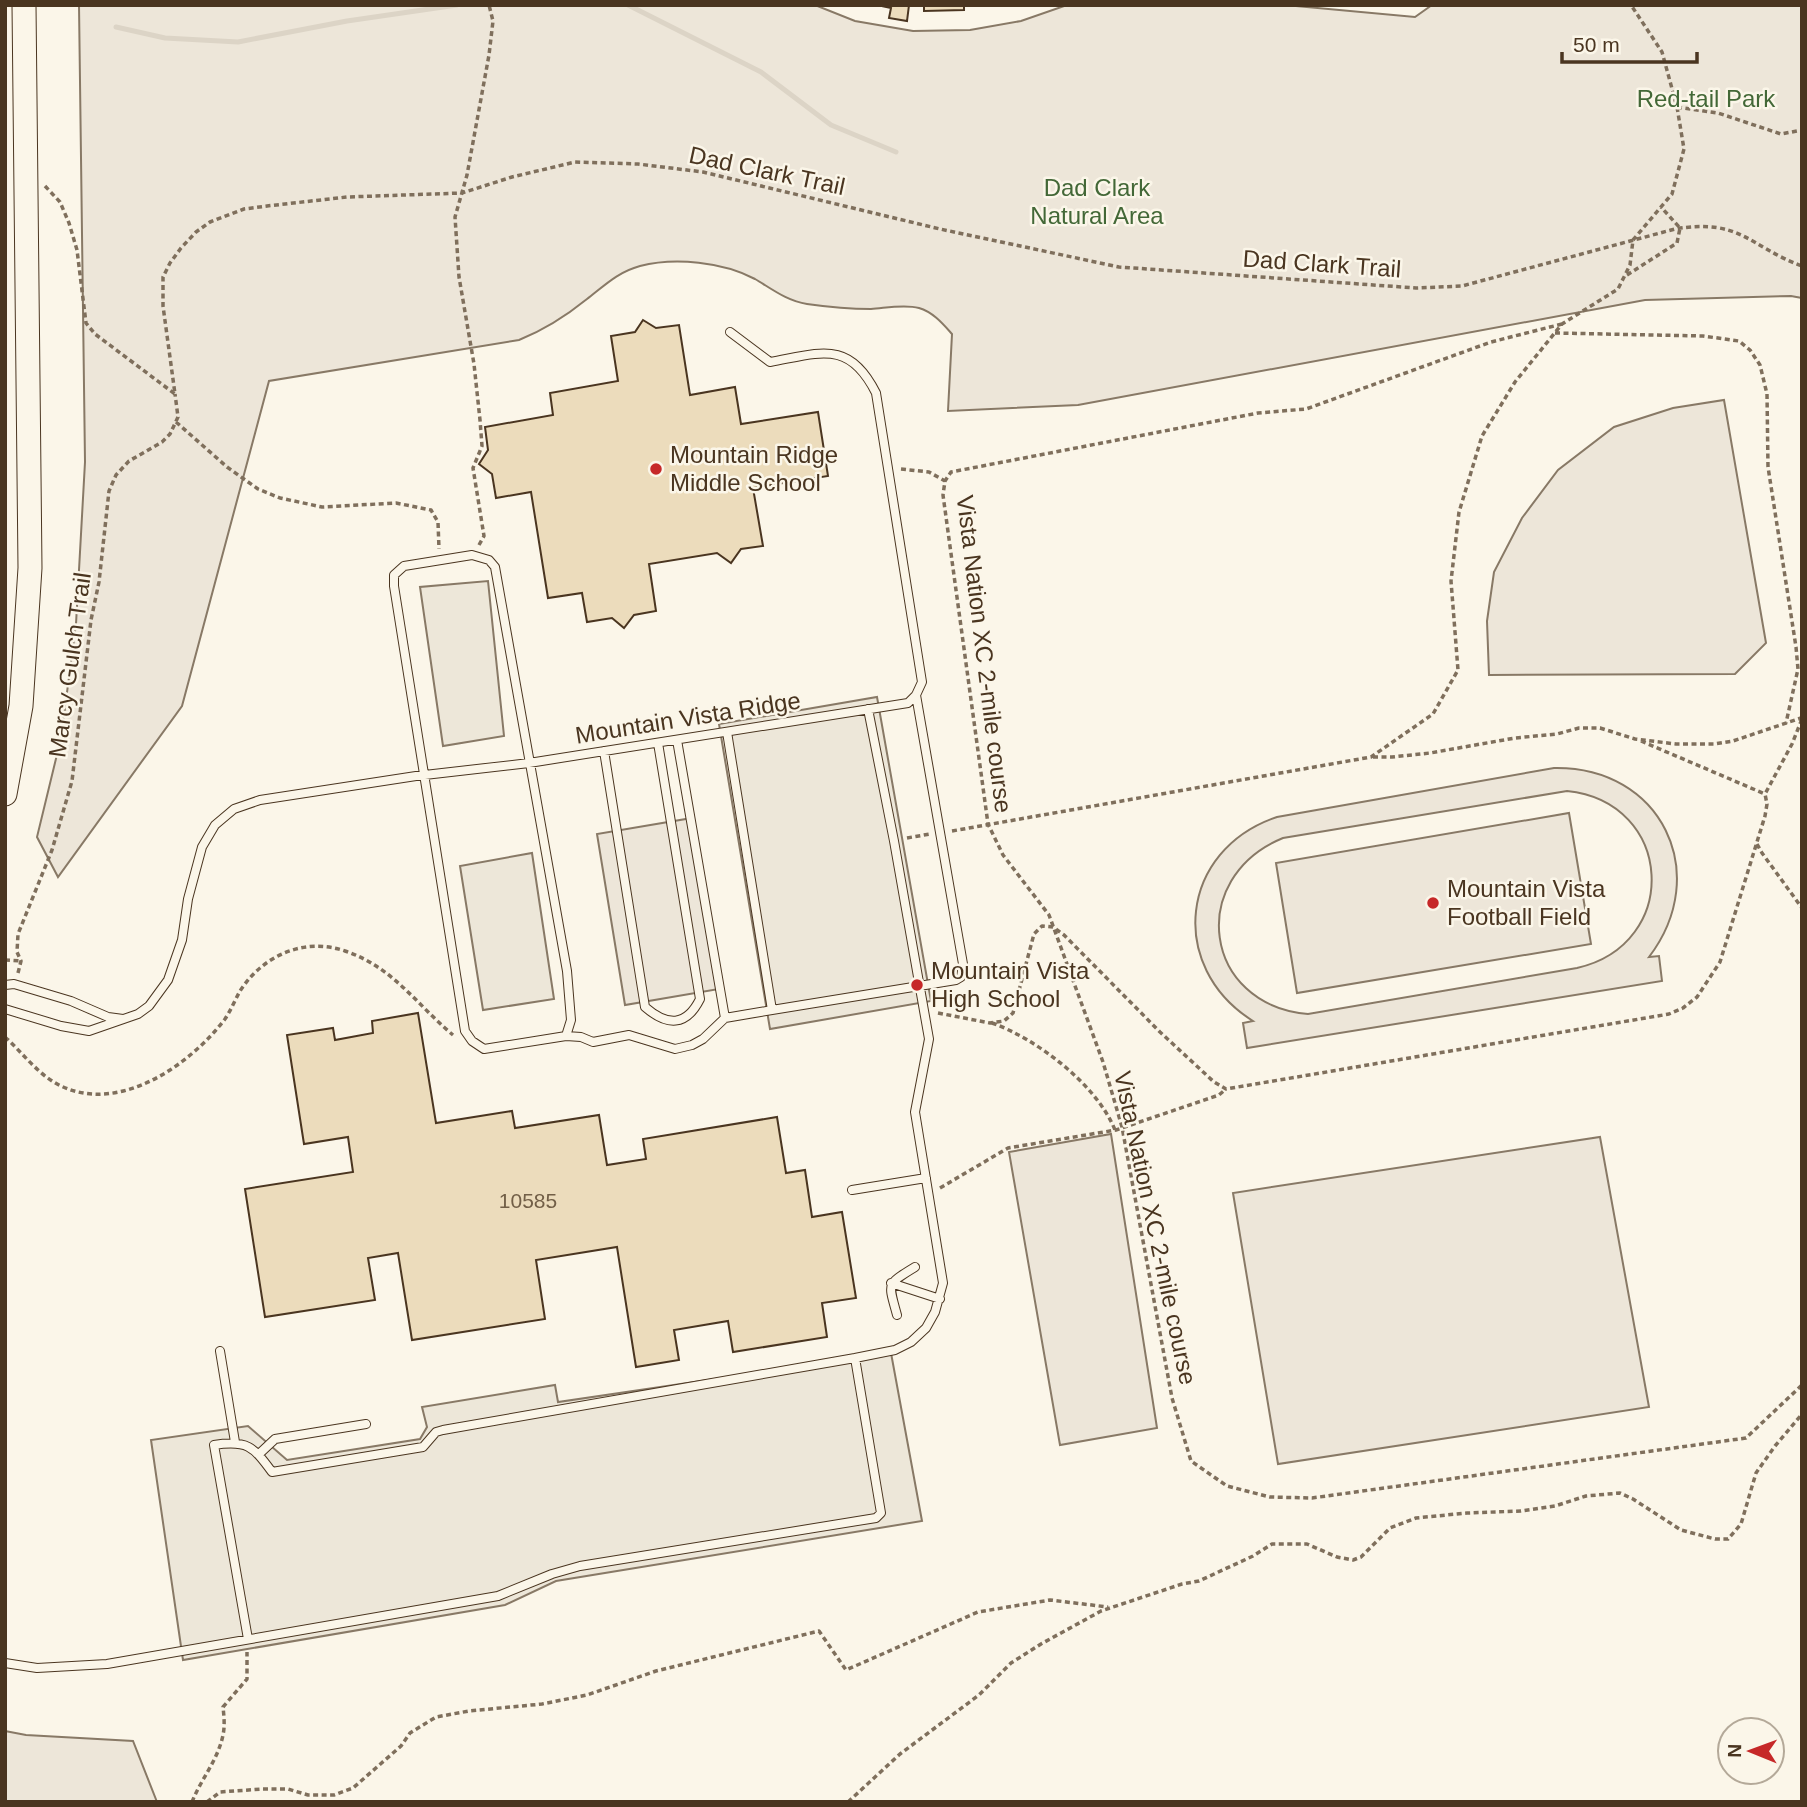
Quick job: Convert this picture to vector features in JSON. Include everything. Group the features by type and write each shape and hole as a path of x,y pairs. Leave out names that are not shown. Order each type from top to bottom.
{"main road":[{"path":"5,794 20,705 30,568 24,5"}],"lane":[{"path":"566,1036 571,1020 567,971 495,568 489,560 472,555 404,566 394,575 394,586 465,1031 472,1041 485,1049 566,1036 581,1037 593,1042 629,1035 675,1049 692,1045 725,1018 956,980 963,972 916,695 922,682 920,664 876,393 861,369 852,360 839,354 823,353 770,362 730,332"},
{"name":"Mountain Vista Ridge","path":"5,1009 61,1026 89,1031 138,1014 149,1006 168,979 182,940 188,899 202,847 215,825 234,809 260,800 423,775 529,763 727,732 908,703 916,695"},
{"path":"248,1639 214,1445 235,1442 248,1445 259,1454 272,1472 352,1459 423,1447 436,1432 443,1430 895,1350 911,1342 926,1328 940,1299 943,1283 915,1112 929,1039 868,709"},
{"path":"727,732 772,1010"},
{"path":"677,740 725,1018"},
{"path":"604,751 645,1007 658,1018 678,1021 693,1013 700,999 658,743"},
{"path":"10,985 71,1001 108,1017 123,1019"},
{"path":"852,1189 926,1178"},
{"path":"897,1315 891,1283 915,1267"},
{"path":"891,1283 940,1299"},
{"path":"220,1351 235,1442"},
{"path":"5,1663 37,1668 107,1664 498,1596 552,1574 580,1566 876,1518 881,1513 880,1505 855,1358"},
{"path":"259,1454 275,1439 366,1424"}],"path":[{"path":"472,555 484,537 473,468 482,446 474,364 455,240 455,217 489,55 494,21 489,5"},
{"path":"1371,757 1433,714 1458,670 1451,581 1459,512 1482,436 1515,382 1562,324 1618,289 1630,265 1633,240 1672,194 1684,149 1677,107 1662,52 1631,5"},
{"path":"1677,107 1718,113 1781,134 1802,130"},
{"name":"Dad Clark Trail","path":"175,394 163,306 163,277 181,248 210,222 244,209 280,204 347,197 462,193 512,177 575,162 638,164 703,172 940,229 1119,267 1416,288 1462,286 1680,228 1711,225 1728,229 1802,266"},
{"path":"27,164 60,202 69,223 77,250 86,323 95,334 175,394 178,407 176,422 227,467 258,488 280,498 322,507 396,503 431,510 438,522 440,560"},
{"path":"1625,276 1677,243 1680,228 1661,206"},
{"name":"Vista Nation XC 2-mile course","path":"1562,324 1491,342 1306,409 1258,412 951,472 945,481 943,495 988,824 1003,855 1043,907 1054,927 1097,1043 1122,1127 1172,1398 1191,1461 1227,1486 1270,1497 1312,1498 1746,1438 1802,1385"},
{"path":"1555,333 1723,338 1739,341 1750,350 1760,365 1767,394 1768,467 1798,669 1786,723"},
{"name":"Marcy Gulch Trail","path":"10,985 22,961 17,951 18,934 52,850 72,781 109,491 116,475 130,461 162,442 176,422"},
{"path":"888,470 916,469 929,472 945,481"},
{"path":"1635,738 1676,744 1714,744 1733,741 1802,718"},
{"path":"928,1192 944,1187 1008,1148 1115,1130 1219,1095 1226,1089 1647,1019 1683,1008 1697,997 1720,962 1767,804 1765,794 1792,744 1802,718"},
{"path":"894,841 1371,757 1430,753 1515,738 1557,734 1579,728 1600,728 1635,738 1765,794"},
{"path":"1756,842 1802,908"},
{"path":"990,1023 1004,1021 1013,1013 1034,934 1042,926 1054,927 1199,1069 1213,1082 1226,1089"},
{"path":"5,1037 29,1058 37,1069 72,1091 108,1094 131,1088 179,1064 202,1044 226,1018 240,991 256,970 277,956 300,947 320,945 343,950 385,970 458,1039 475,1051 485,1049"},
{"path":"5,960 22,961"},
{"path":"925,1011 990,1023 1023,1037 1075,1077 1108,1112 1115,1130"},
{"path":"848,1802 890,1762 979,1695 1011,1663 1065,1630 1110,1607 1199,1581 1253,1556 1272,1544 1307,1544 1337,1557 1353,1560 1361,1557 1391,1528 1416,1518 1521,1511 1555,1506 1606,1493 1620,1493 1633,1499 1681,1530 1715,1539 1728,1539 1741,1524 1756,1473 1802,1415"},
{"path":"207,1802 220,1792 262,1789 288,1789 308,1796 334,1795 353,1788 401,1746 410,1733 436,1717 542,1704 587,1695 656,1671 819,1631 846,1670 978,1612 1051,1600 1110,1607"},
{"path":"192,1802 197,1788 213,1764 224,1733 223,1707 247,1679 248,1639"}],"green space":[{"name":"Dad Clark Natural Area","path":"79,5 815,5 855,21 913,31 970,30 1021,21 1067,5 1285,5 1415,17 1432,5 1802,5 1802,298 1791,296 1645,300 1078,405 948,411 952,334 929,312 907,306 863,309 807,304 786,297 742,273 714,265 668,262 640,266 625,272 563,317 519,340 269,381 182,706 58,877 37,837 61,738 76,624 85,462"},
{"path":"1724,400 1766,643 1735,674 1489,675 1487,621 1494,572 1522,518 1558,470 1614,427 1673,408"},
{"path":"1554,768 1591,772 1623,785 1648,805 1666,830 1675,860 1676,892 1668,925 1649,957 1659,956 1662,981 1247,1048 1243,1023 1253,1021 1225,998 1207,971 1197,941 1196,911 1204,882 1220,855 1244,833 1277,817","holes":["1567,791 1602,801 1628,820 1645,846 1652,875 1648,904 1635,932 1611,954 1577,968 1308,1014 1273,1005 1246,988 1228,965 1220,938 1221,909 1231,881 1252,857 1283,838"]},
{"name":"Mountain Vista Football Field","path":"1569,813 1591,944 1297,993 1276,863"},
{"path":"692,818 719,989 625,1005 597,834"},
{"path":"1111,1134 1157,1428 1060,1445 1009,1152"},
{"path":"1600,1137 1649,1407 1278,1464 1233,1193"},
{"path":"5,1731 26,1735 133,1741 157,1802 5,1802"}],"shaded area":[{"path":"488,581 504,736 443,746 420,587"},
{"path":"877,697 931,1001 770,1029 719,724"},
{"path":"532,853 554,999 483,1010 460,866"},
{"path":"891,1353 922,1521 556,1581 505,1605 183,1660 151,1440 248,1426 287,1460 420,1439 427,1427 422,1407 555,1385 558,1402"}],"building":[{"path":"877,5 909,5 907,21 889,18 891,8"},
{"path":"924,5 964,5 964,10 924,11"},
{"name":"Mountain Ridge Middle School","path":"643,320 656,328 679,325 690,395 735,387 741,424 818,412 828,476 753,488 763,546 741,549 731,563 717,553 649,564 656,611 634,615 624,628 612,618 587,622 582,593 548,598 531,492 496,498 492,474 479,464 488,450 485,427 553,415 550,393 618,381 611,336 635,332"},
{"path":"418,1013 436,1123 512,1111 515,1128 599,1115 607,1165 646,1159 643,1139 777,1117 786,1173 805,1170 812,1217 842,1212 856,1298 822,1303 827,1337 733,1352 728,1321 674,1330 679,1360 636,1367 617,1247 536,1260 545,1319 412,1340 398,1253 368,1258 375,1300 265,1317 245,1189 353,1172 348,1137 304,1144 287,1035 333,1028 335,1040 373,1033 372,1021"}],"waterway":[{"path":"116,27 165,38 238,42 347,21 457,5"},
{"path":"628,5 761,72 831,125 896,152"}],"place":[{"name":"Mountain Ridge Middle School","path":"656,469"},
{"name":"Mountain Vista Football Field","path":"1433,903"},
{"name":"Mountain Vista High School","path":"917,985"}],"park label":[{"name":"Red-tail Park","path":"1706,99"}]}
